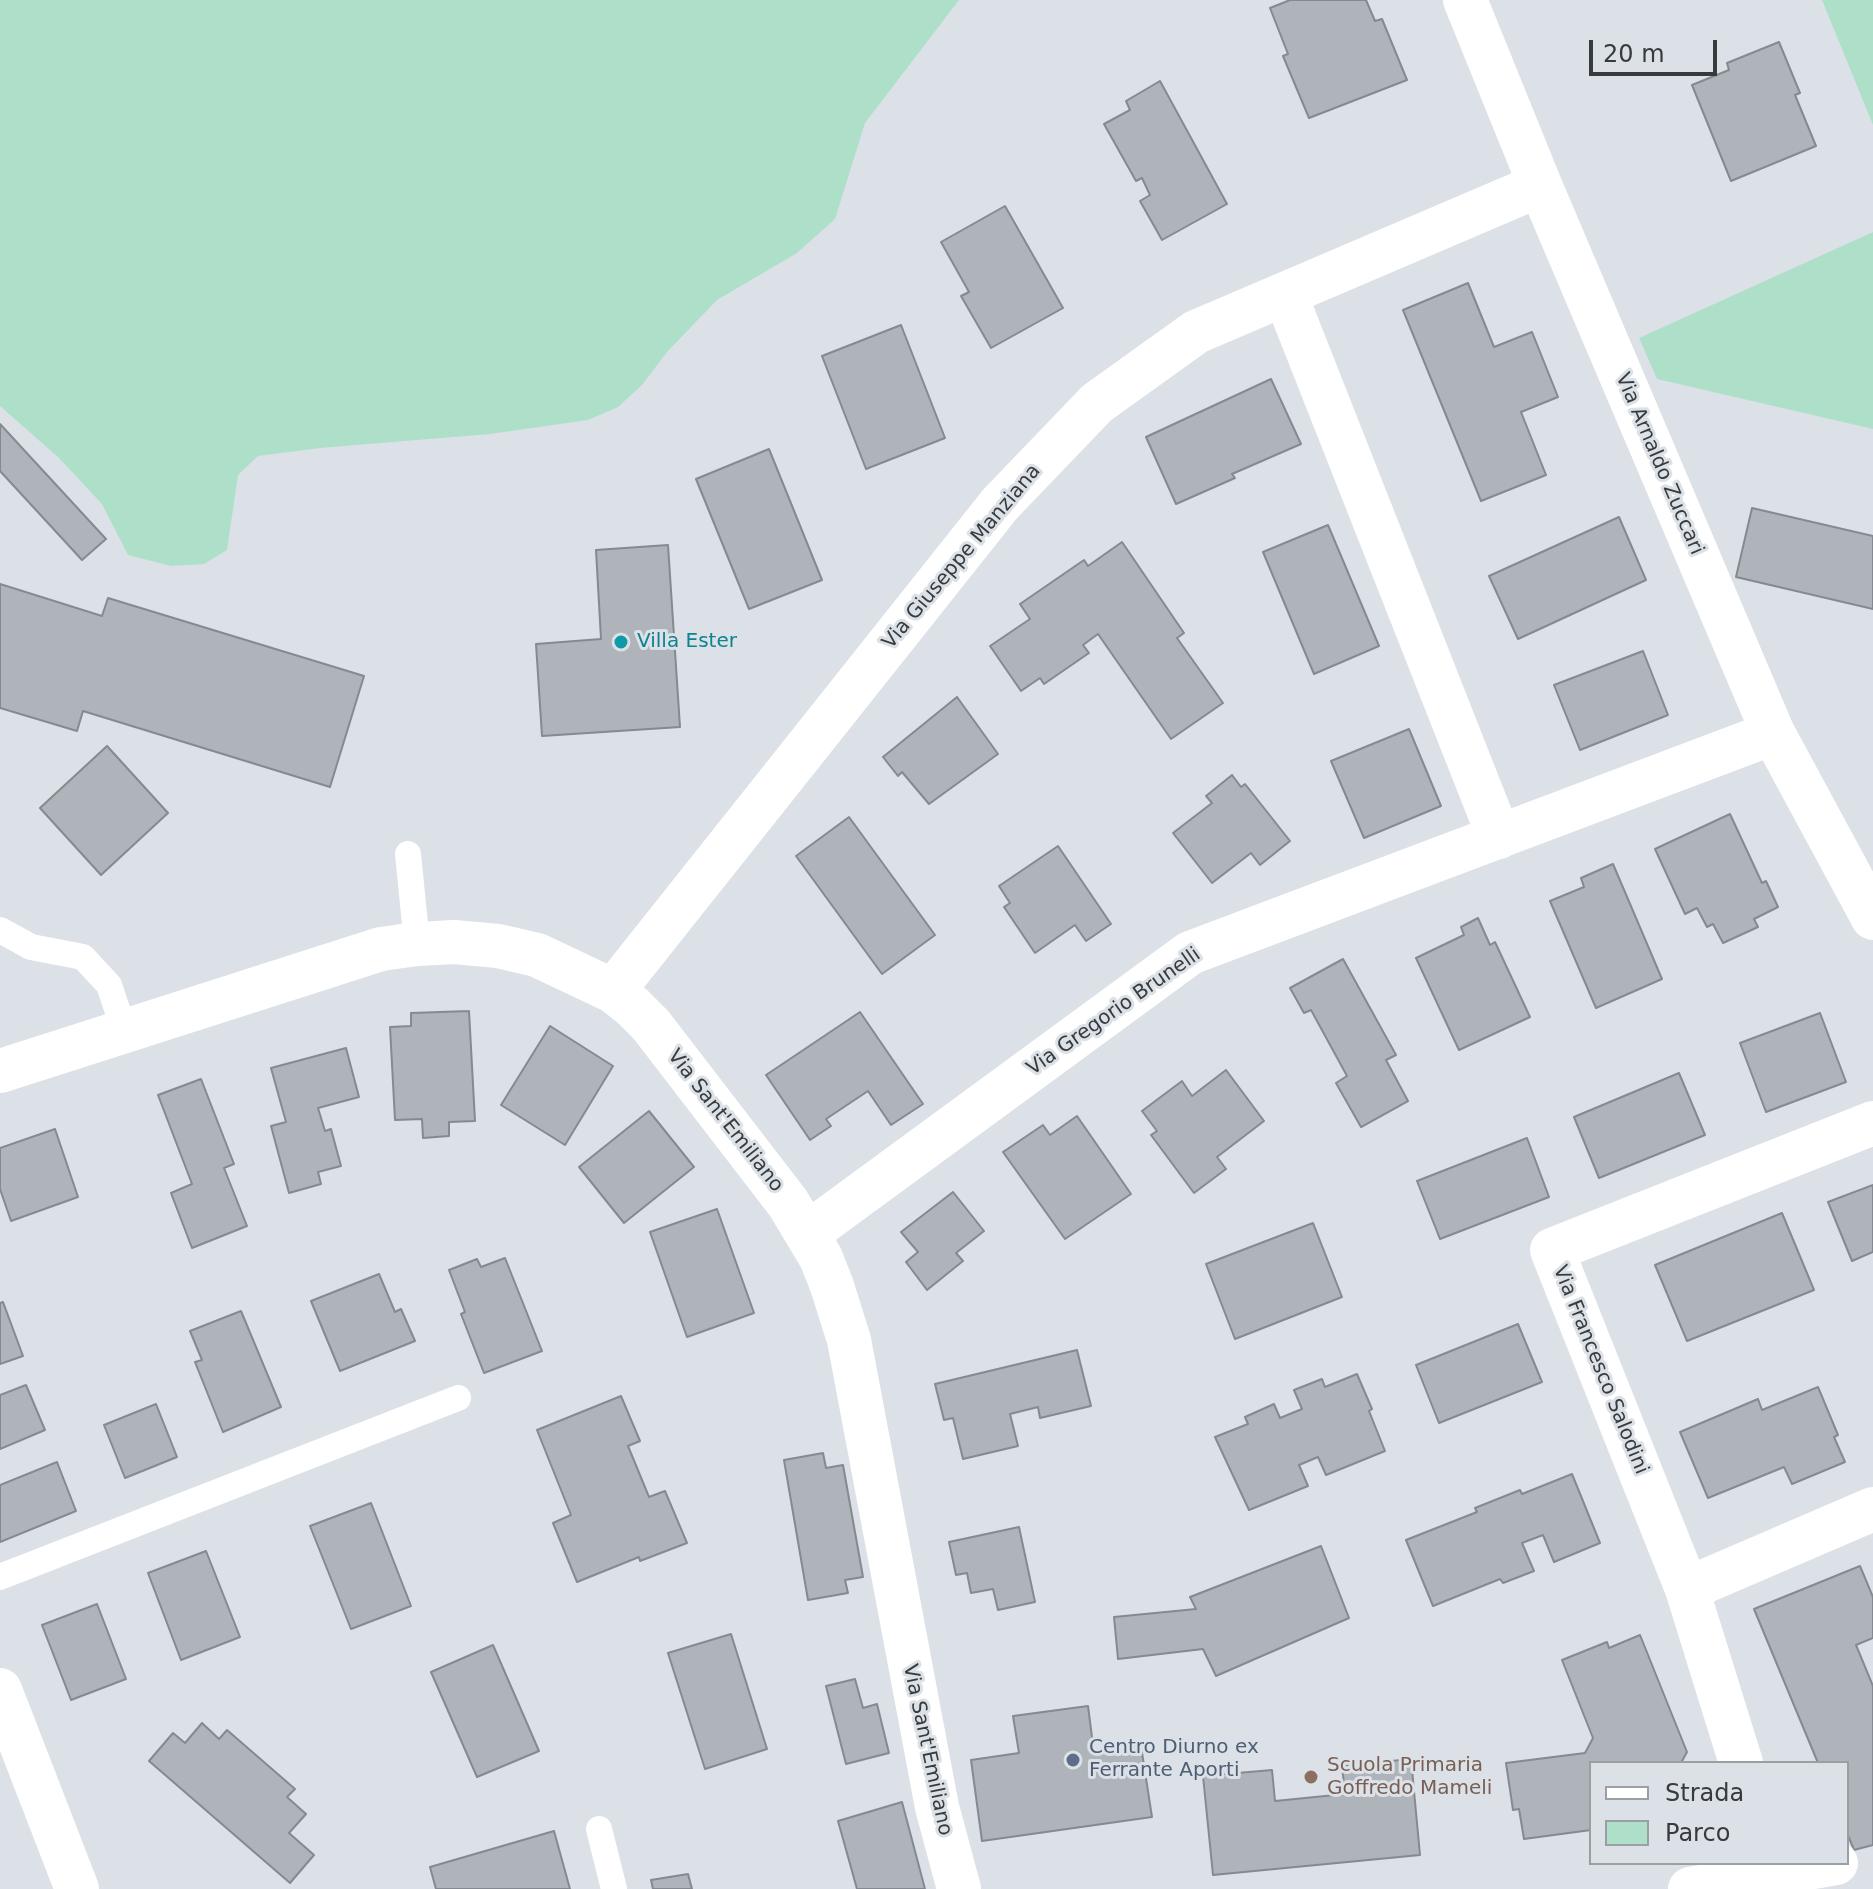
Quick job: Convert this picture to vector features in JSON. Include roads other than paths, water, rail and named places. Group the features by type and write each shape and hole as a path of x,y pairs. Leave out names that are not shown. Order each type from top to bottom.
{"street":[{"name":"Via Arnaldo Zuccari","path":"1465,0 1540,185 1773,733 1873,918"},
{"name":"Via Giuseppe Manziana","path":"613,991 1000,504 1097,403 1196,332 1540,185"},
{"path":"1285,294 1499,837"},
{"name":"Via Gregorio Brunelli","path":"808,1233 1190,953 1773,733"},
{"name":"Via Sant'Emiliano","path":"0,1071 381,949 417,944 454,942 498,946 537,955 613,991 651,1025 788,1203 808,1233 832,1286 849,1340 937,1807 959,1889"},
{"name":"Via Francesco Salodini","path":"1740,1761 1687,1589 1552,1250 1873,1123"},
{"path":"1687,1589 1873,1509"},
{"path":"0,1690 77,1889"},
{"path":"1849,1861 1873,1856"},
{"path":"1690,1889 1774,1869 1815,1865"}],"lane":[{"path":"408,854 417,944"},
{"path":"0,930 31,947 83,957 109,985 124,1030"},
{"path":"0,1577 458,1398"},
{"path":"599,1829 614,1889"}],"place":[{"name":"Villa Ester","path":"621,642"},
{"name":"Centro Diurno ex Ferrante Aporti","path":"1073,1760"},
{"name":"Scuola Primaria Goffredo Mameli","path":"1311,1777"}]}
